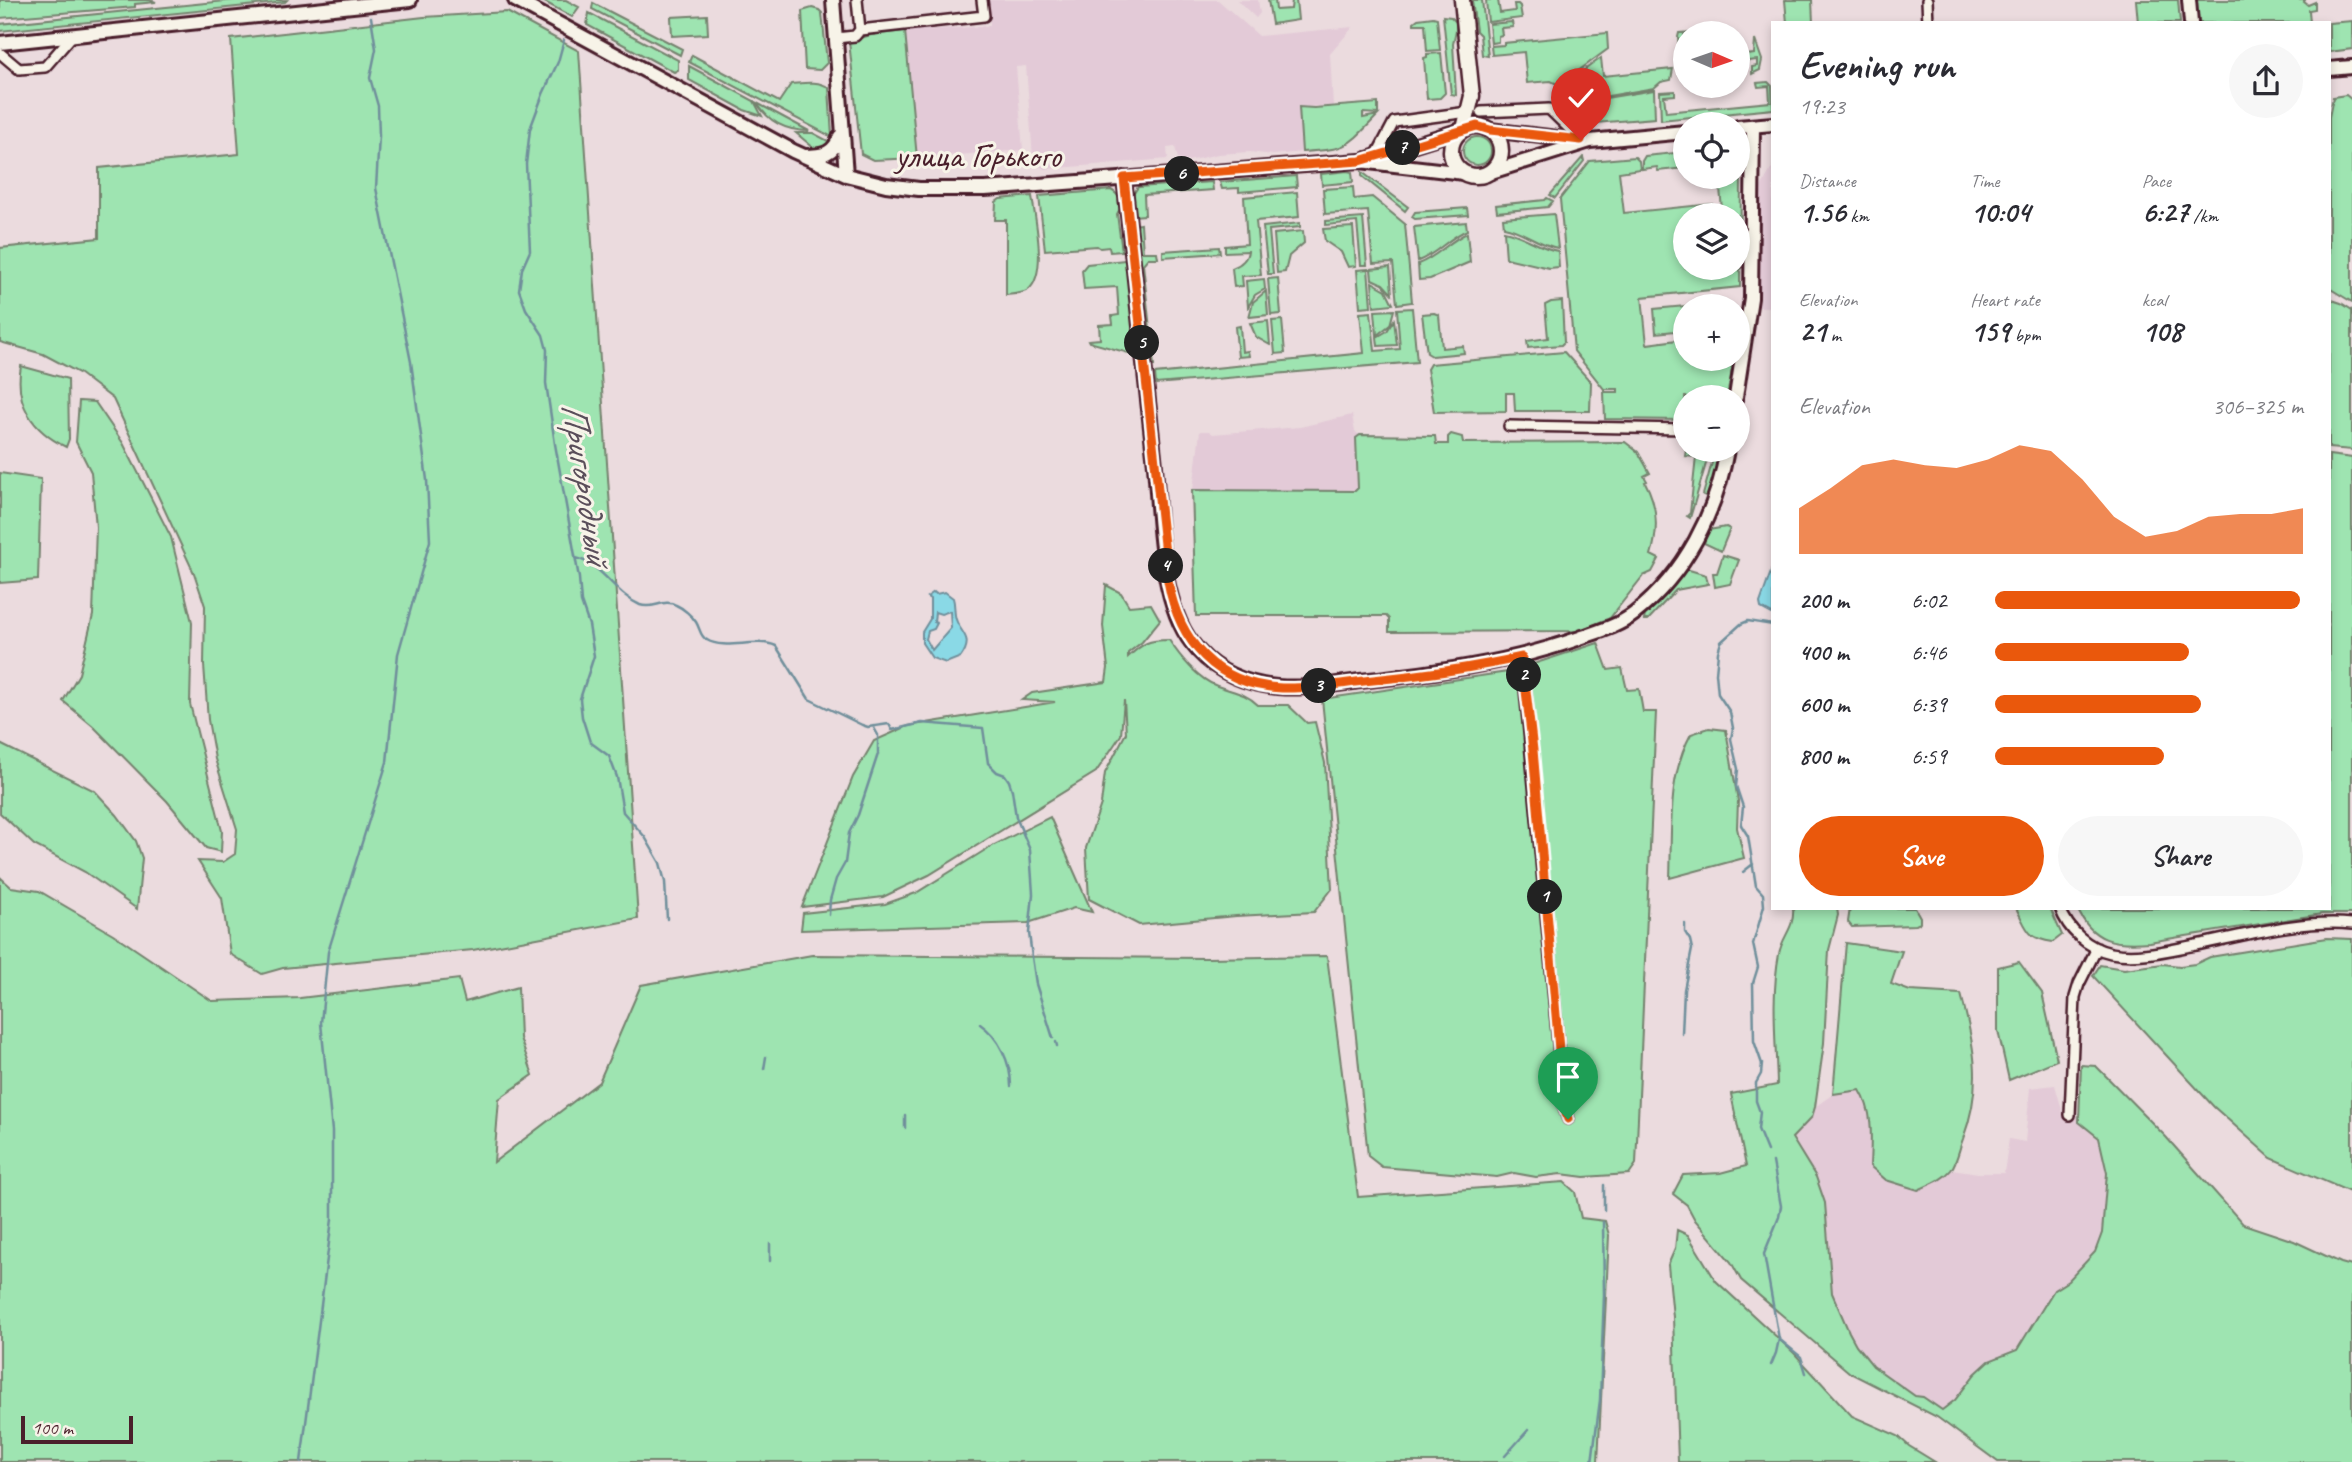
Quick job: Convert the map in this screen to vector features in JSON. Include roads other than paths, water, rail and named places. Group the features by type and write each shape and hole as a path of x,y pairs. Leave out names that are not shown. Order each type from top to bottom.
{"main road":[{"path":"0,43 410,0"},
{"name":"улица Горького","path":"515,0 805,156 846,175 886,186 985,189 1360,161 1464,173"},
{"path":"833,0 846,175"},
{"path":"1462,0 1474,112 1454,140 1452,155 1458,168 1472,176 1488,173 1586,141"},
{"path":"2189,0 2191,21"},
{"path":"2331,69 2352,66"},
{"path":"1474,112 1493,130 1501,144 1499,161 1488,173"},
{"path":"1750,126 1771,124"},
{"path":"805,156 822,156 835,149 843,126"},
{"path":"843,126 850,160 860,177"},
{"path":"1464,129 1477,126 1586,141 1673,133"},
{"path":"1738,385 1751,298 1753,126"},
{"name":"улица Горького","path":"1360,161 1464,129"},
{"path":"1124,178 1162,540 1172,601 1179,622 1194,646 1209,661 1227,673 1280,688 1313,687 1436,672 1522,657 1611,627 1631,616 1667,583 1692,548 1713,502 1724,462"}],"street":[{"path":"857,0 860,30"},
{"path":"836,38 855,36 860,30 984,16 982,0"},
{"path":"1927,0 1928,21"},
{"path":"0,53 19,69 45,67 73,35"},
{"path":"1376,156 1394,122 1474,112 1549,109 1586,141"},
{"path":"1493,130 1506,111"},
{"path":"1509,426 1673,429"},
{"path":"1522,657 1533,750 1564,1107 1568,1119"},
{"path":"2061,910 2070,928 2081,939 2097,948 2120,954 2142,954 2293,926 2352,924"},
{"path":"2070,1115 2075,997 2078,984 2097,948"}],"water":[{"path":"1771,572 1771,613 1761,608 1760,603"},
{"path":"934,592 945,592 953,598 956,621 967,644 961,657 946,663 932,658 922,643 922,632 930,619 930,599 927,597","holes":["950,611 951,628 932,650 926,639 928,631 934,629 937,623 934,622 935,612 941,614"]}],"waterway":[{"path":"301,1462 332,1219 332,1131 321,1023 328,952 387,762 398,654 430,541 427,480 411,362 376,188 379,136 378,106 370,78 376,49 371,17"},
{"name":"Пригородный","path":"564,40 558,62 530,129 526,164 530,251 522,269 519,290 526,309 543,335 547,350 546,383 555,444 581,602 589,625 594,656 580,699 582,717 590,742 609,756 617,777 623,812 645,837 660,863 665,882 667,919"},
{"path":"576,558 594,567 623,594 640,605 672,603 682,608 707,640 723,644 759,643 776,646 809,699 862,725 868,727 889,724 892,730 922,723 983,728 988,763 1009,781 1016,817 1030,850 1033,894 1029,933 1036,984 1053,1038"},
{"path":"1767,1151 1758,1129 1760,1112 1756,1101 1756,1083 1762,1064 1754,1041 1753,983 1758,967 1753,944 1764,906 1763,894 1756,886 1748,836 1741,825 1743,807 1736,786 1738,769 1731,739 1733,728 1730,712 1718,694 1716,673 1721,642 1741,624 1748,621 1771,625"},
{"path":"829,915 836,879 845,863 849,833 858,815 878,754 878,735 873,726"},
{"path":"1743,872 1753,864"},
{"path":"1682,1034 1684,990 1692,949 1685,932 1685,924"},
{"path":"980,1024 993,1036 1003,1051 1011,1086"},
{"path":"1056,1042 1057,1046"},
{"path":"764,1069 766,1057"},
{"path":"905,1115 905,1128"},
{"path":"1771,1365 1779,1339 1764,1254 1781,1206 1773,1162"},
{"path":"1604,1185 1604,1210"},
{"path":"1592,1462 1600,1400 1604,1295 1603,1222"},
{"path":"770,1244 770,1261"},
{"path":"1779,1339 1801,1357 1806,1373"},
{"path":"1505,1456 1529,1429"}]}
